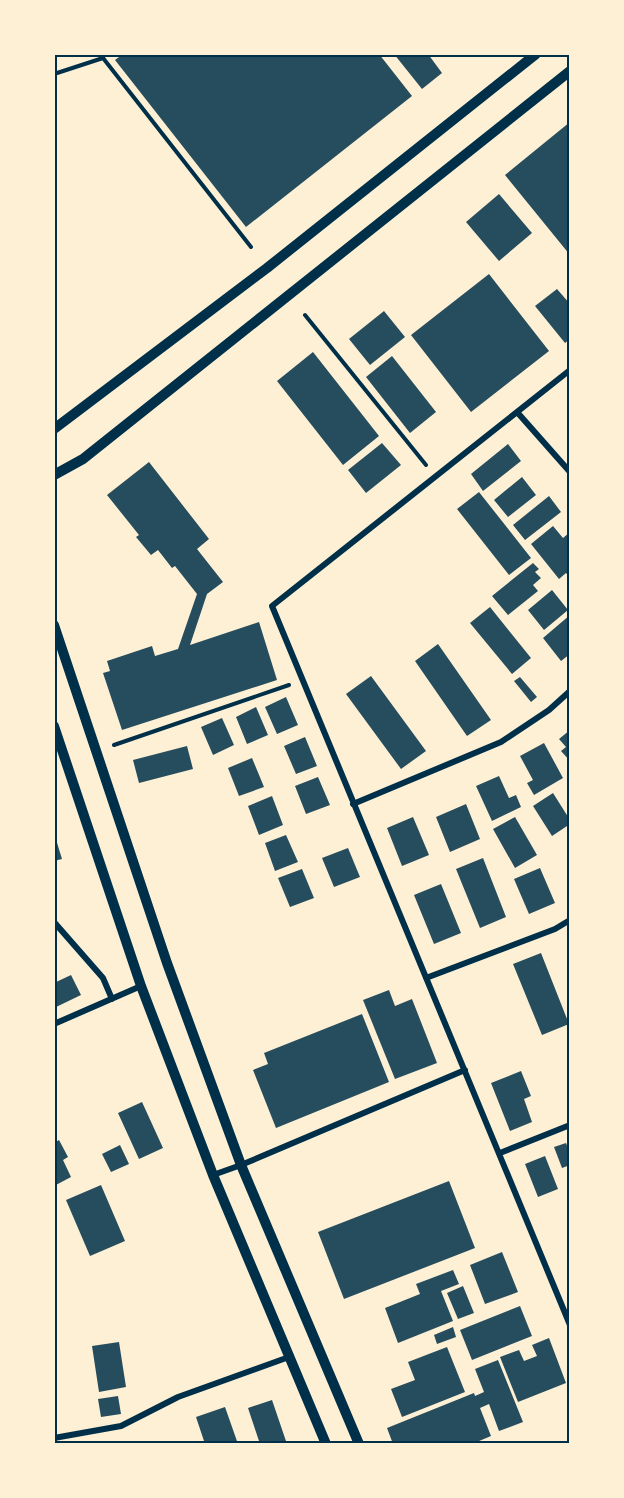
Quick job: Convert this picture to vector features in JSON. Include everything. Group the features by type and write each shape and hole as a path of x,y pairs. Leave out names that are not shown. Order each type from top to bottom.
{"street":[{"path":"54,429 267,268 536,54"},
{"path":"54,475 83,459 570,71"},
{"path":"570,370 272,606 570,1325"},
{"path":"517,412 570,472"},
{"path":"54,625 167,963 241,1165 359,1444"},
{"path":"353,804 501,742 549,710 570,691"},
{"path":"54,726 141,986 213,1175 326,1444"},
{"path":"426,978 555,929 570,920"},
{"path":"54,922 103,978 112,999"},
{"path":"54,1024 141,986"},
{"path":"213,1175 465,1070"},
{"path":"500,1153 570,1125"},
{"path":"54,1438 121,1426 178,1397 289,1357"}],"path":[{"path":"54,74 104,56 251,247"},
{"path":"306,315 426,465"},
{"path":"114,745 291,684"}],"building":[{"path":"123,54 379,54 412,96 246,227 115,60"},
{"path":"394,54 428,54 442,73 422,89"},
{"path":"570,122 570,255 505,175"},
{"path":"499,194 532,233 499,261 466,222"},
{"path":"489,274 549,351 471,412 411,335"},
{"path":"557,289 570,304 570,339 565,343 535,306"},
{"path":"384,311 405,337 370,365 349,339"},
{"path":"313,352 379,436 343,465 277,381"},
{"path":"392,356 436,412 410,433 366,377"},
{"path":"382,443 401,465 366,493 348,470"},
{"path":"508,444 521,461 483,491 471,474"},
{"path":"149,462 209,539 197,549 223,582 207,594 190,645 259,622 277,680 122,730 103,673 110,671 107,661 152,646 155,656 178,649 197,594 175,566 172,568 158,550 151,555 136,537 139,535 107,495"},
{"path":"522,477 536,495 508,517 494,500"},
{"path":"479,492 531,558 509,575 457,509"},
{"path":"549,496 561,512 525,540 513,525"},
{"path":"553,526 563,538 570,532 570,578 566,573 559,579 531,544"},
{"path":"533,563 539,569 535,572 541,578 533,585 538,591 508,615 492,596"},
{"path":"552,590 568,610 544,630 528,610"},
{"path":"490,607 531,658 512,674 470,623"},
{"path":"570,615 570,654 561,661 543,638"},
{"path":"438,644 491,720 467,736 415,661"},
{"path":"371,676 426,751 401,769 346,694"},
{"path":"520,677 537,697 531,702 514,681"},
{"path":"286,697 298,725 277,734 265,707"},
{"path":"256,707 268,735 247,744 236,717"},
{"path":"222,718 234,745 213,755 201,727"},
{"path":"570,730 570,761 561,751 566,747 559,739"},
{"path":"305,737 317,766 296,774 284,746"},
{"path":"544,743 563,778 534,795 527,783 533,780 520,756"},
{"path":"187,746 193,769 139,783 133,760"},
{"path":"252,758 264,787 239,796 228,768"},
{"path":"499,776 509,798 516,795 521,807 492,821 476,786"},
{"path":"318,777 330,805 306,814 295,786"},
{"path":"553,793 570,820 570,824 552,836 533,806"},
{"path":"272,796 283,825 259,835 248,806"},
{"path":"466,804 480,839 450,852 436,817"},
{"path":"413,817 429,855 402,866 387,828"},
{"path":"515,817 537,855 515,868 493,829"},
{"path":"54,833 62,859 54,861"},
{"path":"286,835 298,862 275,871 265,843"},
{"path":"348,848 360,877 334,887 322,858"},
{"path":"483,858 506,917 480,928 456,869"},
{"path":"540,868 555,903 529,914 514,879"},
{"path":"302,869 314,898 290,907 278,878"},
{"path":"441,884 461,933 434,944 414,895"},
{"path":"541,953 569,1024 542,1035 513,964"},
{"path":"71,975 81,995 54,1008 54,983"},
{"path":"389,990 395,1006 412,999 437,1063 395,1079 363,1000"},
{"path":"362,1014 389,1082 276,1128 253,1070 268,1064 264,1053"},
{"path":"521,1071 531,1096 524,1099 532,1122 510,1131 491,1083"},
{"path":"142,1102 163,1148 139,1159 118,1113"},
{"path":"59,1140 68,1157 63,1160 71,1177 54,1186 54,1143"},
{"path":"566,1143 570,1153 570,1165 562,1168 554,1147"},
{"path":"120,1145 129,1164 111,1172 102,1154"},
{"path":"545,1156 558,1189 538,1197 525,1164"},
{"path":"449,1181 475,1248 344,1299 318,1232"},
{"path":"101,1185 125,1241 90,1256 66,1200"},
{"path":"502,1252 518,1292 485,1304 470,1265"},
{"path":"453,1270 459,1284 441,1291 453,1321 398,1343 385,1308 420,1294 416,1284"},
{"path":"463,1286 474,1313 458,1319 447,1293"},
{"path":"520,1306 532,1336 472,1360 460,1330"},
{"path":"453,1327 456,1337 437,1344 434,1335"},
{"path":"549,1338 566,1383 518,1402 500,1357 519,1350 524,1361 537,1356 532,1345"},
{"path":"119,1342 126,1387 99,1392 92,1346"},
{"path":"447,1347 465,1392 402,1417 391,1389 415,1380 408,1362"},
{"path":"498,1360 523,1422 499,1431 489,1404 480,1408 491,1436 472,1444 393,1444 387,1428 474,1393 475,1396 484,1392 475,1369"},
{"path":"118,1396 121,1414 101,1417 98,1399"},
{"path":"272,1400 287,1444 260,1444 248,1408"},
{"path":"225,1407 238,1444 205,1444 196,1417"}]}
